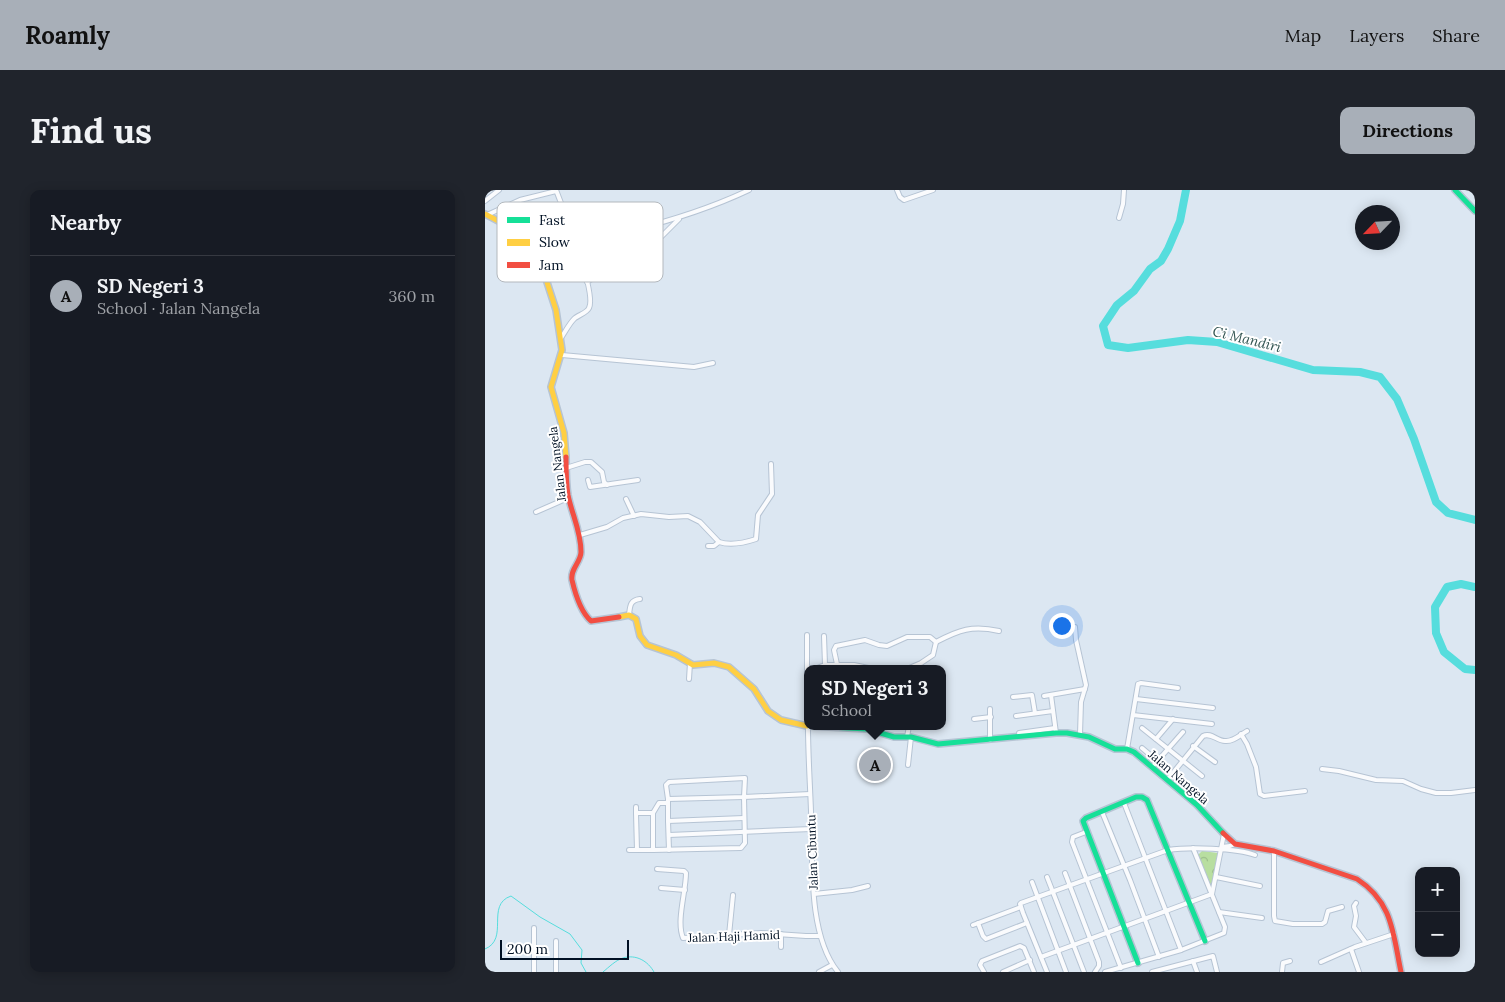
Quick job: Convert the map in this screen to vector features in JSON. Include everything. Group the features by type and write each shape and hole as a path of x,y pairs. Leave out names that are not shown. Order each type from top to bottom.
{"main road":[{"path":"1455,190 1475,211"},
{"name":"Jalan Nangela","path":"486,215 497,221"},
{"name":"Jalan Nangela","path":"547,282 561,338 562,355 551,386 563,426 568,498 580,535 581,555 571,577 586,618 591,621 629,615 636,619 641,636 647,644 658,650 676,655 689,663 697,665 714,663 729,668 750,685 768,711 781,720 804,725"},
{"name":"Jalan Nangela","path":"870,730 894,737 909,737 938,744 990,740 1055,730 1081,734 1115,749 1127,749 1137,753 1197,805 1235,844"},
{"path":"1138,963 1102,874 1083,820 1138,797 1146,798 1205,941"},
{"path":"1235,844 1274,851 1357,879 1369,886 1383,902 1394,934 1401,972"}],"street":[{"path":"485,202 499,190"},
{"path":"663,222 719,204 749,190"},
{"path":"897,190 900,197 904,200 933,190"},
{"path":"1119,218 1124,190"},
{"path":"515,202 556,191"},
{"path":"663,235 680,218"},
{"path":"561,338 575,318 590,307 587,282"},
{"path":"562,355 695,366 713,363"},
{"path":"566,468 592,462 602,472 603,480 607,485"},
{"path":"580,535 607,527 623,518 643,514 669,518 691,516 700,522 719,542 728,544 740,544 756,539 759,515 771,494 771,464"},
{"path":"588,480 590,487 638,480"},
{"path":"536,512 568,498"},
{"path":"626,499 634,516"},
{"path":"708,546 714,546 719,542"},
{"path":"629,615 631,602 640,599"},
{"path":"1075,626 1076,640 1085,678 1085,689 1081,702 1081,734"},
{"path":"936,642 958,631 972,628 999,631"},
{"path":"807,634 807,665"},
{"path":"824,636 825,665"},
{"path":"838,665 834,650 836,646 865,640 887,646 907,637 929,637 936,642"},
{"path":"916,665 933,655 936,642"},
{"path":"689,663 689,679"},
{"path":"1127,749 1138,684 1179,688"},
{"path":"1044,696 1085,689"},
{"path":"1013,697 1032,695 1035,713"},
{"path":"1019,733 1055,730 1051,695"},
{"path":"1136,698 1213,708"},
{"path":"990,709 990,740"},
{"path":"1016,716 1053,711"},
{"path":"1133,715 1212,724"},
{"path":"974,719 991,717"},
{"path":"1156,739 1173,720"},
{"path":"1142,728 1202,776"},
{"name":"Jalan Cibuntu","path":"809,730 809,794 814,894 820,936 825,952 838,972"},
{"path":"908,764 909,730"},
{"path":"1168,779 1193,746 1205,734 1224,742 1232,740 1247,731"},
{"path":"1153,766 1183,732"},
{"path":"1241,734 1256,767 1260,794 1264,796 1305,791"},
{"path":"1193,746 1215,762"},
{"path":"1142,748 1188,787"},
{"path":"1322,769 1339,770 1376,780 1403,782 1436,793 1475,790"},
{"path":"629,850 669,850 741,848 745,843 745,778 669,782 666,785 669,850"},
{"path":"653,850 653,813 659,803 809,794"},
{"path":"1124,803 1181,950"},
{"path":"636,807 637,850"},
{"path":"1102,812 1159,957"},
{"path":"636,813 653,813"},
{"path":"668,821 744,818"},
{"path":"669,835 811,829"},
{"path":"1086,832 1075,836 1072,840 1085,880 1121,968"},
{"path":"1212,894 1224,834"},
{"path":"1221,848 1235,844"},
{"path":"1105,972 1181,950 1215,938 1224,932 1225,927 1193,848"},
{"path":"1047,972 1021,903 1168,850 1221,848 1255,855"},
{"path":"1274,851 1275,921 1293,924 1322,924 1325,922 1327,911 1342,907"},
{"name":"Jalan Haji Hamid","path":"657,869 685,872 682,912 682,937 685,939 729,934 820,936"},
{"path":"1065,874 1099,966 1095,972"},
{"path":"1047,877 1084,972"},
{"path":"1216,877 1260,886"},
{"path":"1032,882 1066,972"},
{"path":"814,894 852,890 868,886"},
{"path":"661,888 685,890"},
{"path":"1041,957 1212,894"},
{"path":"729,934 733,895"},
{"path":"1356,903 1353,906 1356,916 1354,928 1366,944"},
{"path":"973,924 1021,907"},
{"path":"1219,912 1262,918"},
{"path":"978,923 986,939 1027,923"},
{"path":"534,972 535,928"},
{"path":"781,934 781,947"},
{"path":"1321,962 1394,934"},
{"path":"556,941 556,972"},
{"path":"984,972 981,962 1021,946 1035,972"},
{"path":"1351,949 1359,972"},
{"path":"1155,972 1213,956 1217,972"},
{"path":"1003,972 1030,960"},
{"path":"1193,961 1197,972"},
{"path":"1282,972 1283,963 1289,961"},
{"path":"819,972 832,965"},
{"path":"1174,966 1176,972"}],"green space":[{"path":"1202,851 1218,853 1213,888 1198,855"}],"waterway":[{"name":"Ci Mandiri","path":"1186,190 1180,221 1161,261 1150,269 1134,291 1117,305 1103,326 1108,345 1128,348 1188,340 1217,342 1313,370 1360,372 1380,377 1397,399 1414,439 1436,502 1448,513 1475,520"},
{"name":"Ci Mandiri","path":"1475,587 1461,584 1447,587 1435,607 1436,633 1444,652 1465,669 1475,670"},
{"path":"485,949 496,938 499,907 503,900 511,896 540,917 570,934 582,950 581,963 586,972"},
{"path":"603,972 620,959 628,957 641,959 654,972"}],"traffic: fast":[{"path":"1455,190 1475,211"},
{"path":"870,730 894,737 911,737 938,744 1056,733 1089,737 1115,749 1127,749 1134,752 1197,805 1223,833"},
{"path":"1138,963 1083,821 1136,797 1142,797 1147,800 1205,941"}],"traffic: slow":[{"path":"485,214 497,220"},
{"path":"547,282 556,310 562,350 551,387 564,433 566,457"},
{"path":"619,617 629,615 636,619 640,636 647,645 676,655 693,665 714,663 729,667 754,689 768,711 781,720 804,725"}],"traffic: jam":[{"path":"566,457 568,495 581,544 581,556 572,576 577,596 581,608 591,621 619,617"},
{"path":"1223,833 1235,844 1274,851 1357,879 1369,888 1385,909 1393,932 1401,972"}],"place":[{"name":"SD Negeri 3","path":"875,765"}]}
